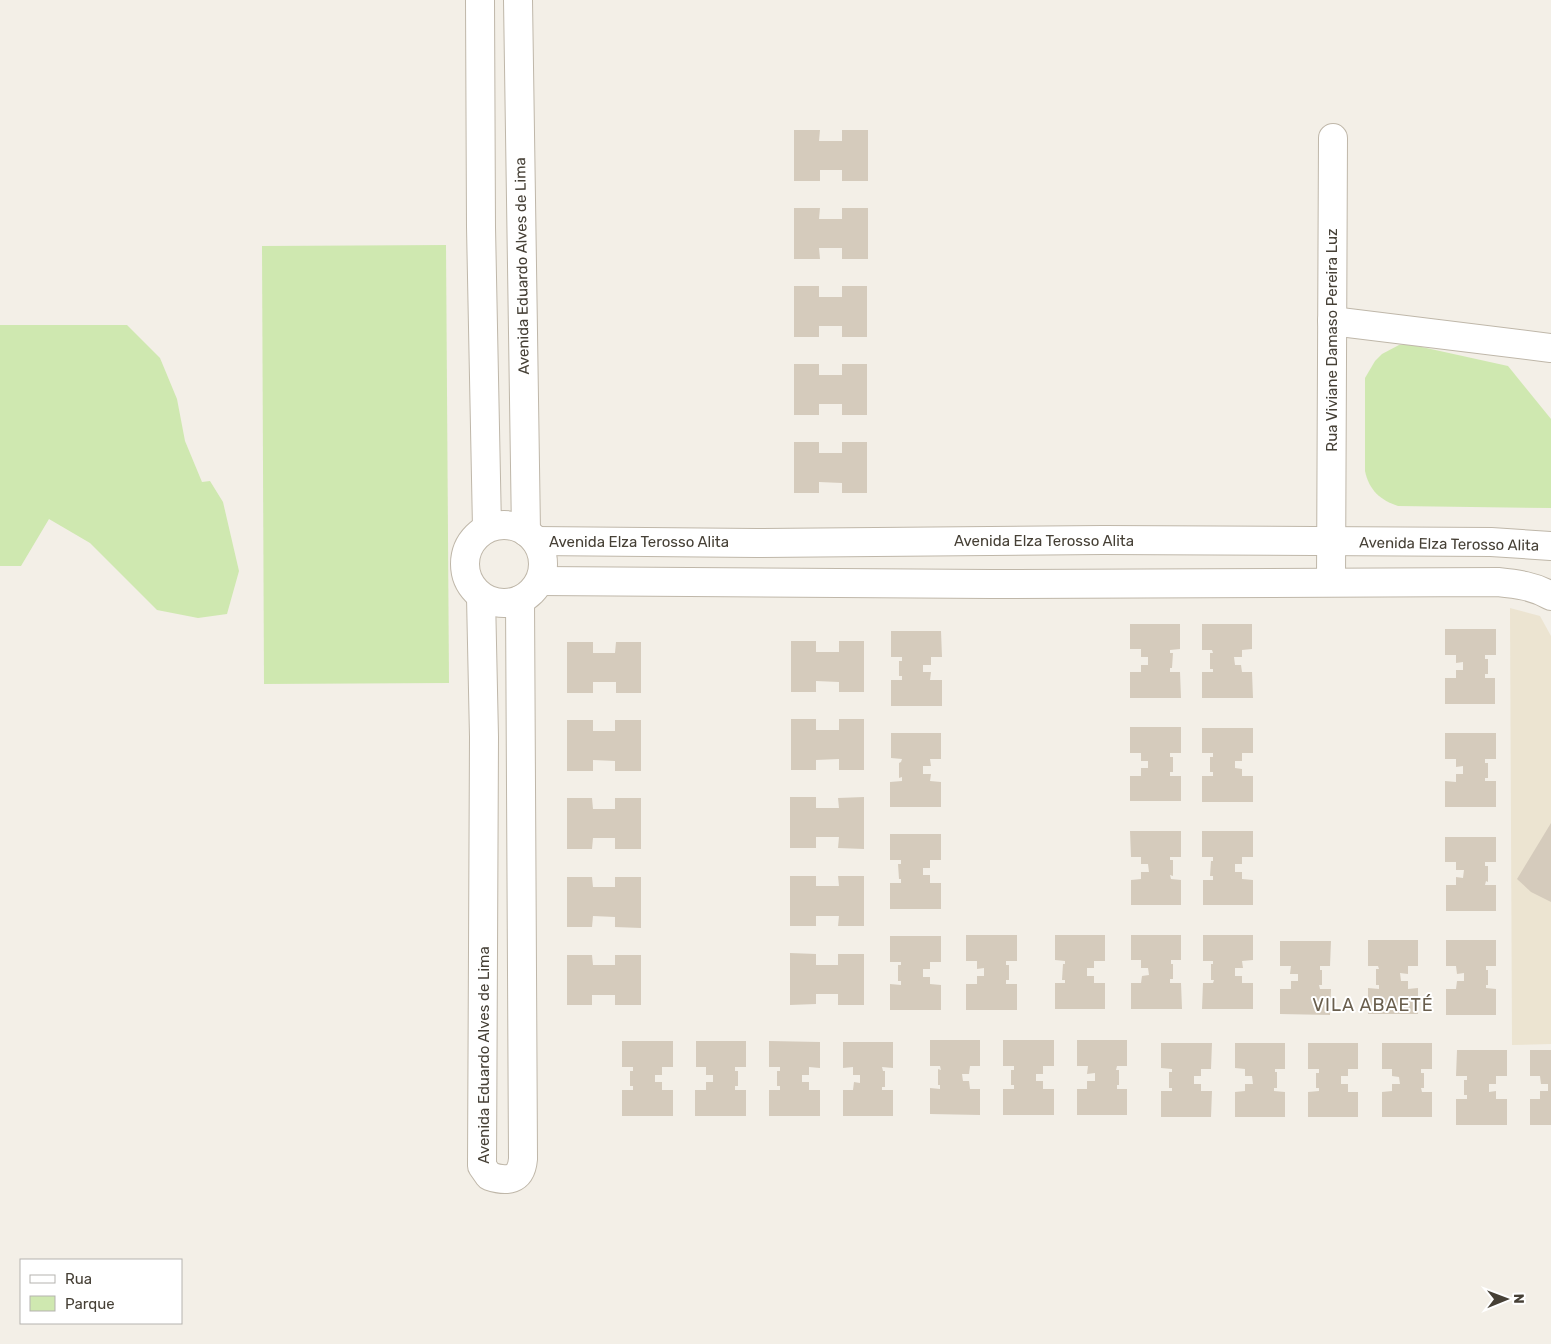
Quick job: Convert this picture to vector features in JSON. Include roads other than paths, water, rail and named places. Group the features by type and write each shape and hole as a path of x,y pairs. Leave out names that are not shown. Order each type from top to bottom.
{"street":[{"path":"480,0 481,227 487,528"},
{"name":"Avenida Eduardo Alves de Lima","path":"518,0 531,536"},
{"name":"Rua Viviane Damaso Pereira Luz","path":"1331,582 1333,542 1333,138"},
{"path":"1332,321 1551,348"},
{"path":"507,525 514,526 531,536 542,554 543,567 540,581 532,592 520,600 508,604 494,602 481,597 472,587 466,575 464,561 468,548 476,536 487,528 507,525"},
{"name":"Avenida Elza Terosso Alita","path":"531,536 757,542 1103,540 1491,542 1551,546"},
{"path":"1103,540 1104,583"},
{"path":"756,583 757,542"},
{"path":"540,581 756,583 1498,582 1539,588 1551,596"},
{"name":"Avenida Eduardo Alves de Lima","path":"481,597 484,737 482,1166 489,1176 508,1179 514,1178 519,1173 523,1160 520,600"}],"district":[{"name":"VILA ABAETÉ","path":"1373,1005"}]}
